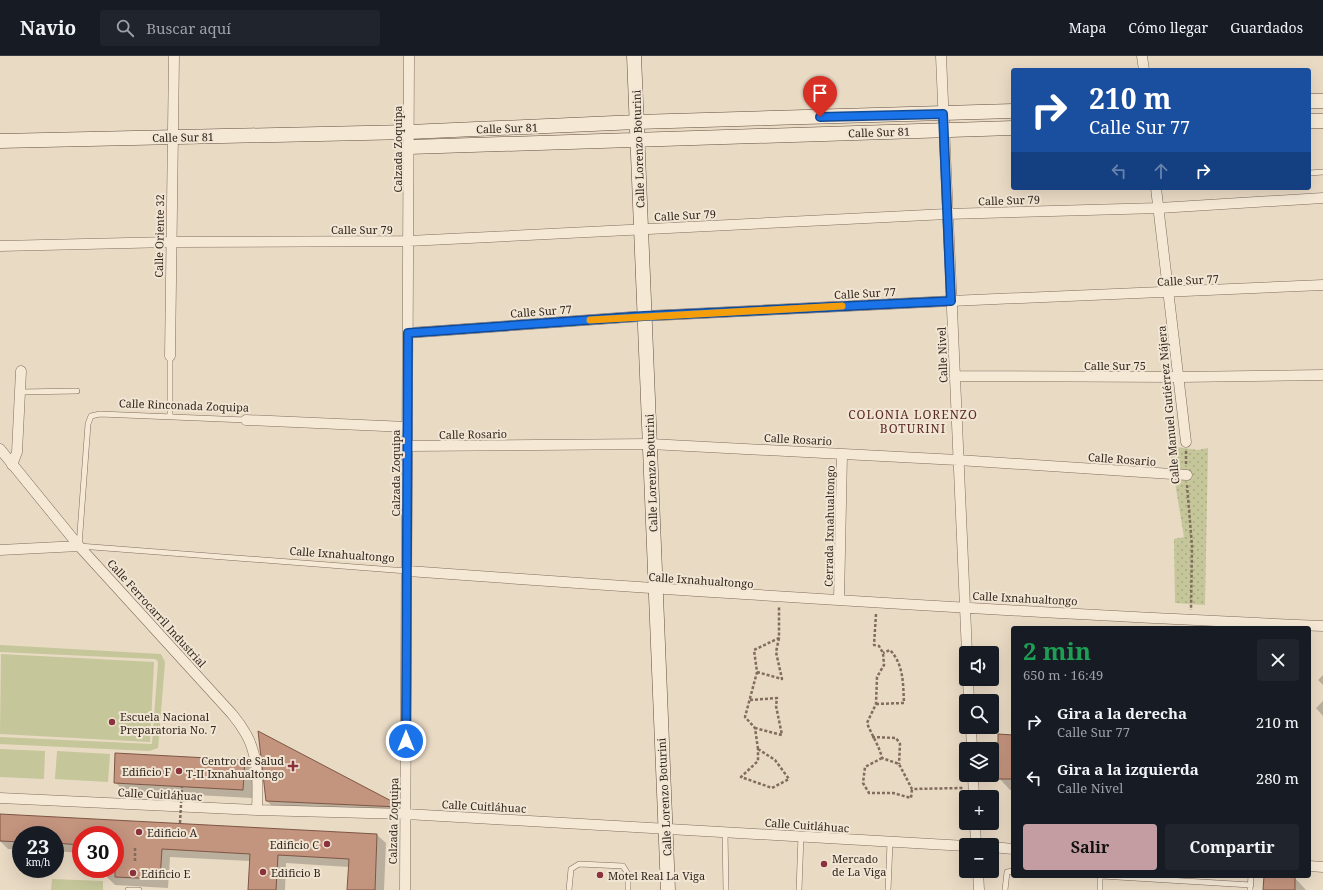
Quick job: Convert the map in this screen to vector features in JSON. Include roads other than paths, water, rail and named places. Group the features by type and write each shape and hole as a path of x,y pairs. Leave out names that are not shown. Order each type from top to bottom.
{"street":[{"name":"Calle Oriente 32","path":"170,356 174,56"},
{"name":"Calzada Zoquipa","path":"405,890 408,571 407,427 409,56"},
{"name":"Calle Lorenzo Boturini","path":"634,56 668,890"},
{"name":"Calle Nivel","path":"941,56 967,646"},
{"path":"1142,56 1144,68"},
{"path":"1311,101 1323,101"},
{"name":"Calle Sur 81","path":"0,140 408,132 637,122 1011,111"},
{"path":"1311,122 1323,121"},
{"name":"Calle Sur 81","path":"408,147 1011,128"},
{"name":"Calle Manuel Gutiérrez Nájera","path":"1156,190 1186,442"},
{"name":"Calle Sur 79","path":"0,246 171,242 408,241 947,214 1159,208 1323,198"},
{"name":"Calle Sur 77","path":"408,333 644,316 1323,285"},
{"path":"12,465 16,458 17,452 21,371"},
{"name":"Calle Sur 75","path":"955,376 1179,377 1323,375"},
{"name":"Calle Rinconada Zoquipa","path":"246,420 407,427"},
{"name":"Calle Rosario","path":"408,446 650,444 958,460 1187,475"},
{"name":"Calle Ferrocarril Industrial","path":"0,449 79,546 232,714 247,735 254,756 258,778 257,810"},
{"name":"Cerrada Ixnahualtongo","path":"840,600 842,454"},
{"path":"0,550 79,546"},
{"name":"Calle Ixnahualtongo","path":"408,571 779,597 1323,626"},
{"name":"Calle Cuitláhuac","path":"0,798 257,810 406,814 959,846"},
{"path":"999,848 1011,849"},
{"path":"1311,866 1323,867"},
{"path":"978,878 979,890"}],"lane":[{"path":"1311,173 1323,172"},
{"name":"Calle Oriente 32","path":"170,356 170,416"},
{"path":"20,392 77,391"},
{"name":"Calle Rinconada Zoquipa","path":"79,546 88,424 91,416 100,414 246,420"},
{"name":"Calle Ixnahualtongo","path":"79,546 408,571"},
{"path":"725,832 726,890"},
{"path":"799,890 801,836"},
{"path":"888,890 890,842"},
{"path":"569,890 571,869 579,864 623,866 628,874 628,890"},
{"path":"1005,890 1007,872 1011,871"},
{"path":"1100,878 1100,890"},
{"path":"1127,878 1250,887"},
{"path":"128,890 139,890"}],"place":[{"name":"Escuela Nacional Preparatoria No. 7","path":"112,722"},
{"name":"Centro de Salud T-II Ixnahualtongo","path":"293,766"},
{"name":"Edificio F","path":"179,771"},
{"name":"Edificio A","path":"139,832"},
{"name":"Edificio C","path":"327,844"},
{"name":"Mercado de La Viga","path":"824,864"},
{"name":"Edificio B","path":"263,872"},
{"name":"Edificio E","path":"133,873"},
{"name":"Motel Real La Viga","path":"600,875"}],"district":[{"name":"COLONIA LORENZO BOTURINI","path":"913,421"}]}
